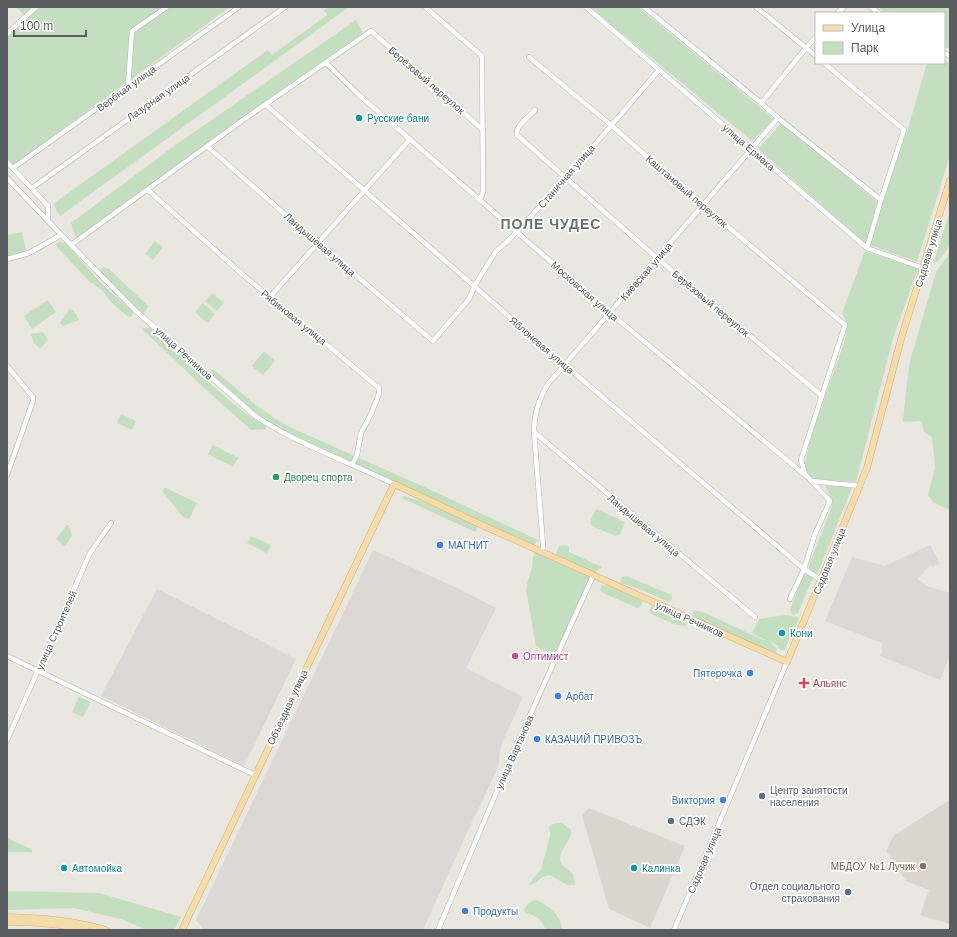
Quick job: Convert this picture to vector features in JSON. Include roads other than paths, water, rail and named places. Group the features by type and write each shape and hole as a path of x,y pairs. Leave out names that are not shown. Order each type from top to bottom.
{"main road":[{"name":"Садовая улица","path":"787,662 860,486 872,450 901,339 950,180"},
{"name":"улица Речников","path":"394,484 542,553 787,662"},
{"name":"Объездная улица","path":"182,930 394,484"},
{"path":"7,917 61,920 106,930"},
{"path":"7,922 62,925 86,930"}],"street":[{"path":"7,34 36,7"},
{"path":"128,86 132,32 167,7"},
{"name":"Вербная улица","path":"13,168 239,7"},
{"name":"Лазурная улица","path":"32,188 285,7"},
{"path":"425,7 482,56 483,192 480,199"},
{"name":"улица Ермака","path":"586,7 867,248 923,268"},
{"path":"644,7 880,200"},
{"path":"756,7 815,55"},
{"name":"Берёзовый переулок","path":"326,63 371,31 483,130"},
{"path":"761,103 815,38"},
{"name":"Каштановый переулок","path":"529,58 611,125 702,205 845,325 821,395"},
{"path":"71,245 208,147 243,120 326,63"},
{"name":"Московская улица","path":"326,63 410,139 610,313 813,482"},
{"path":"825,64 904,130 880,200 867,248"},
{"name":"Станичная улица","path":"432,341 469,299 475,285 496,251 508,241 566,178 659,70"},
{"name":"Яблоневая улица","path":"266,105 364,191 475,285 565,365 804,569 822,580"},
{"name":"Берёзовый переулок","path":"535,110 518,128 516,132 517,135 657,258 821,395"},
{"name":"Киевская улица","path":"542,553 544,545 534,432 534,416 541,397 548,384 778,118"},
{"path":"270,297 410,139"},
{"name":"Ландышевая улица","path":"208,147 432,341"},
{"path":"7,162 48,206 48,222"},
{"name":"улица Речников","path":"7,178 48,222 136,311 254,415 277,429 394,484"},
{"name":"Рябиновая улица","path":"148,190 242,274 379,388 379,394 371,414 361,432 357,455 352,465"},
{"path":"7,259 29,253 61,235"},
{"path":"7,366 33,397 33,401 7,475"},
{"path":"790,599 804,569 815,534 830,501 805,474 801,460 821,395"},
{"name":"Ландышевая улица","path":"534,432 755,617"},
{"path":"813,482 860,486"},
{"name":"улица Строителей","path":"7,740 90,553 112,524"},
{"name":"улица Вартанова","path":"438,930 516,746 593,576"},
{"path":"7,656 255,775"},
{"name":"Садовая улица","path":"674,930 787,662"}],"place":[{"name":"Русские бани","path":"359,118"},
{"name":"Дворец спорта","path":"276,477"},
{"name":"МАГНИТ","path":"440,545"},
{"name":"Кони","path":"782,633"},
{"name":"Оптимист","path":"515,656"},
{"name":"Пятерочка","path":"750,673"},
{"name":"Альянс","path":"804,683"},
{"name":"Арбат","path":"558,696"},
{"name":"КАЗАЧИЙ ПРИВОЗЪ","path":"537,739"},
{"name":"Центр занятости населения","path":"762,796"},
{"name":"Виктория","path":"723,800"},
{"name":"СДЭК","path":"671,821"},
{"name":"МБДОУ №1 Лучик","path":"923,866"},
{"name":"Автомойка","path":"64,868"},
{"name":"Калинка","path":"634,868"},
{"name":"Отдел социального страхования","path":"848,892"},
{"name":"Продукты","path":"465,911"}],"district":[{"name":"ПОЛЕ ЧУДЕС","path":"551,224"}]}
